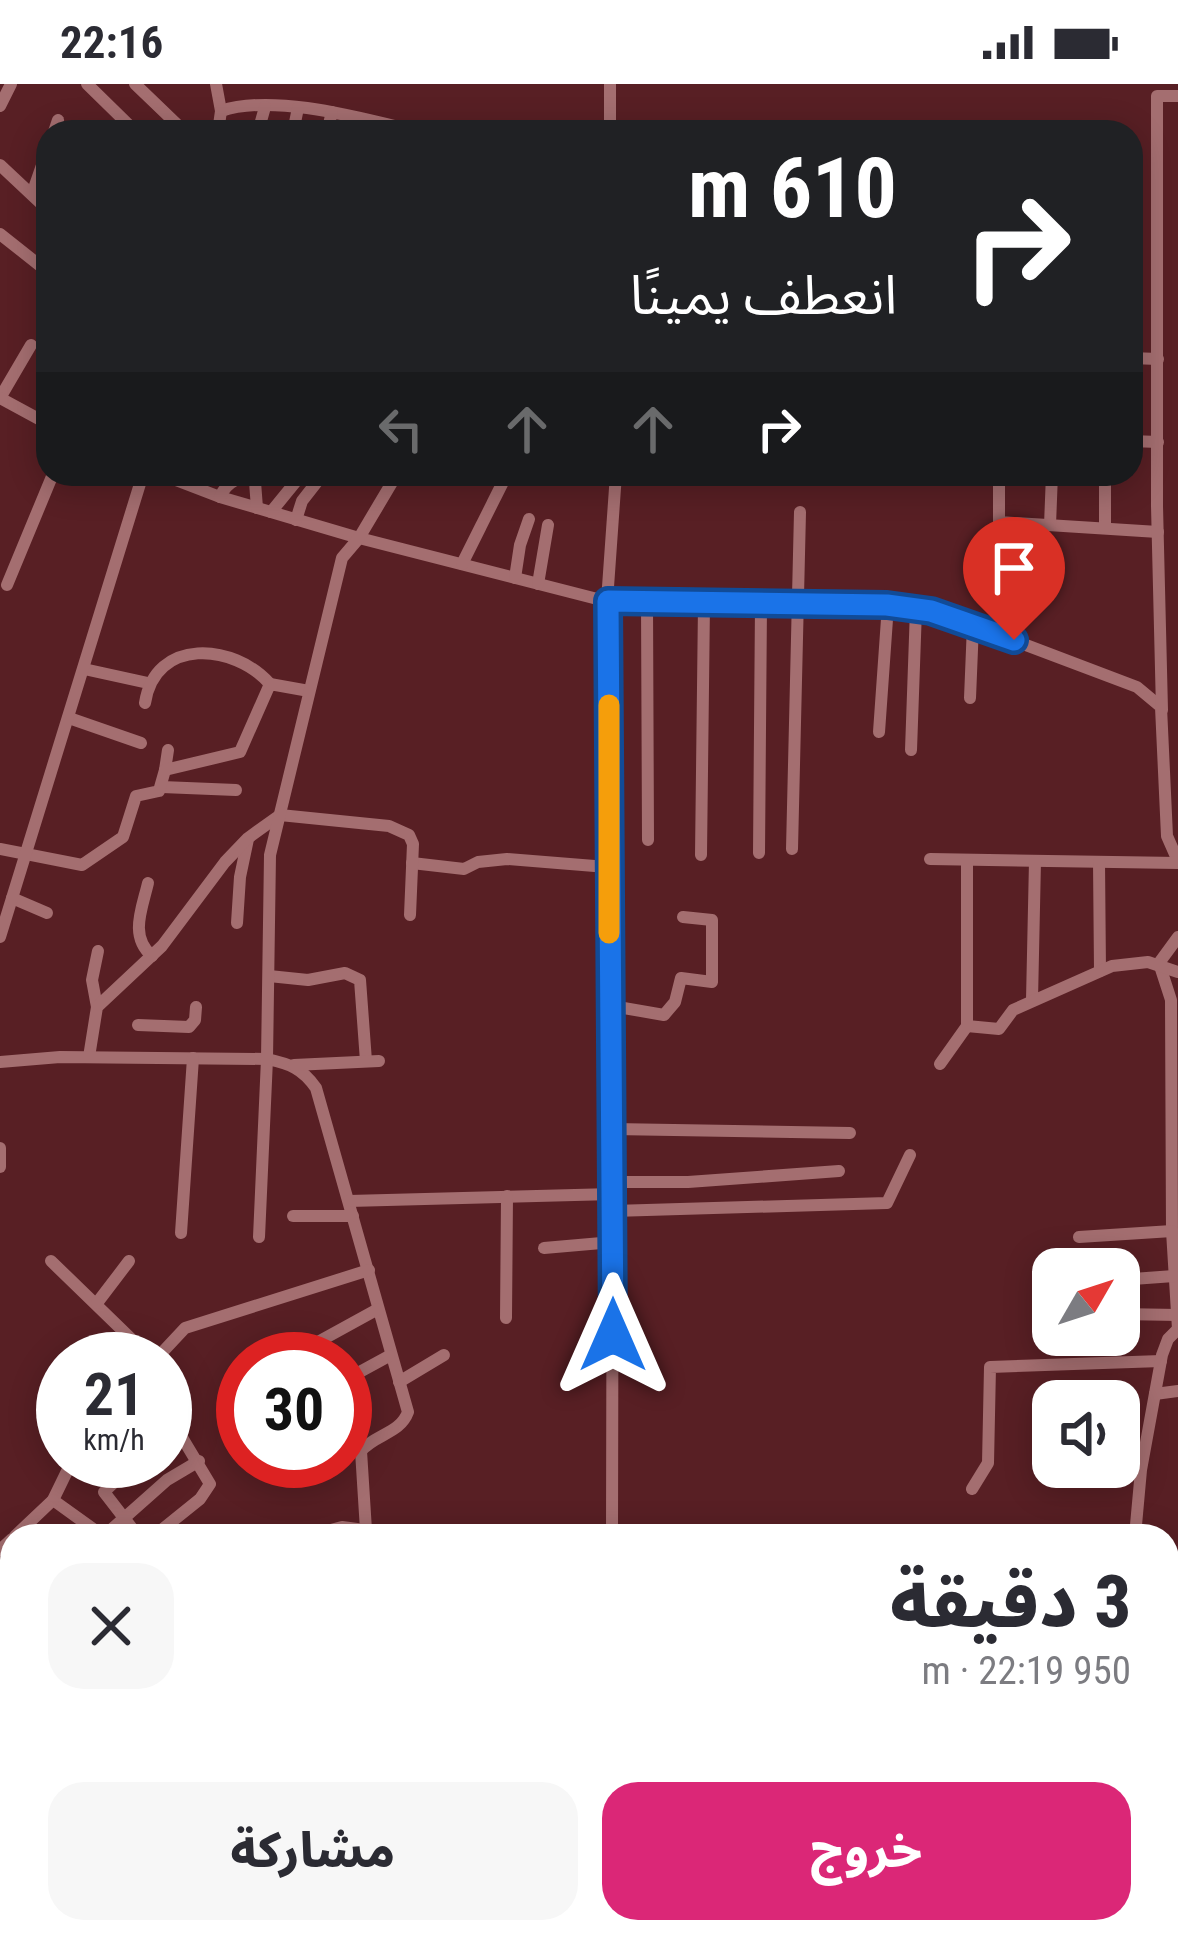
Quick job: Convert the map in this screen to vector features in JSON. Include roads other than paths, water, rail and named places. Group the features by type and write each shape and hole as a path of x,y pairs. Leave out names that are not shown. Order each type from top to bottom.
{"street":[{"path":"0,106 11,84"},
{"path":"86,84 124,120"},
{"path":"135,84 172,120"},
{"path":"216,84 220,120"},
{"path":"610,84 610,120"},
{"path":"1178,96 1157,96 1162,716 1167,836 1178,862"},
{"path":"221,111 236,106 298,109 367,120"},
{"path":"262,120 265,107"},
{"path":"295,120 298,109"},
{"path":"330,120 332,112"},
{"path":"0,165 36,198"},
{"path":"32,194 36,182"},
{"path":"0,234 36,262"},
{"path":"31,345 0,398 36,418"},
{"path":"1143,358 1158,359"},
{"path":"1143,441 1158,442"},
{"path":"8,585 48,486"},
{"path":"0,937 139,486"},
{"path":"191,486 359,538 608,601 916,609 973,625 1137,687 1154,698 1162,716"},
{"path":"220,497 225,486"},
{"path":"256,486 264,510"},
{"path":"264,510 289,486"},
{"path":"296,520 314,486"},
{"path":"259,1237 270,855 342,558 390,486"},
{"path":"461,564 501,486"},
{"path":"612,1524 613,1129 607,867 608,601 615,486"},
{"path":"999,486 999,522 1158,532"},
{"path":"1050,525 1052,486"},
{"path":"1105,486 1105,528"},
{"path":"792,849 800,512"},
{"path":"515,578 529,519"},
{"path":"538,584 548,525"},
{"path":"647,603 648,840"},
{"path":"701,855 704,604"},
{"path":"759,853 761,604"},
{"path":"880,732 887,605"},
{"path":"911,749 916,609"},
{"path":"970,698 973,625"},
{"path":"145,704 148,683 164,666 189,653 243,662 270,684 310,691"},
{"path":"84,668 148,683"},
{"path":"165,770 240,752 270,684"},
{"path":"69,718 141,743"},
{"path":"0,849 82,865 123,837 136,796 162,787 167,750"},
{"path":"162,787 236,790"},
{"path":"97,1007 152,956 248,838 280,815 410,835 410,915"},
{"path":"237,923 248,838"},
{"path":"412,863 464,869 478,862 507,859 607,867"},
{"path":"930,859 1178,862"},
{"path":"940,1064 968,1026 967,860"},
{"path":"1032,1000 1035,861"},
{"path":"1099,862 1100,971"},
{"path":"148,884 138,933 142,947 152,956"},
{"path":"12,898 47,914"},
{"path":"612,1006 664,1015 675,1002 681,979 712,982 712,920 683,917"},
{"path":"1159,963 1178,937"},
{"path":"89,1057 97,1007 92,980 98,951"},
{"path":"968,1026 999,1029 1010,1012 1032,1000 1133,961 1159,963 1178,972"},
{"path":"1137,1524 1141,1470 1161,1360 1168,1339 1178,1329 1172,1232 1172,1000 1159,963"},
{"path":"0,1062 89,1057 267,1059 293,1065 373,1061 360,980 346,973 308,980 268,976"},
{"path":"147,1058 144,1026 189,1027 195,1021 196,1007"},
{"path":"181,1233 193,1058"},
{"path":"293,1065 316,1088 408,1412 405,1420 362,1451 360,1524"},
{"path":"613,1129 850,1132"},
{"path":"0,1148 0,1167"},
{"path":"613,1211 887,1203 910,1155"},
{"path":"349,1202 507,1196 839,1171"},
{"path":"506,1318 507,1196"},
{"path":"293,1216 353,1216"},
{"path":"1079,1238 1172,1232"},
{"path":"544,1248 613,1242"},
{"path":"51,1261 127,1332"},
{"path":"97,1303 129,1261"},
{"path":"181,1332 369,1270"},
{"path":"1140,1278 1174,1276"},
{"path":"336,1332 378,1309"},
{"path":"1140,1314 1178,1315"},
{"path":"399,1382 444,1355"},
{"path":"372,1365 389,1356"},
{"path":"972,1489 988,1463 990,1367 1161,1360"},
{"path":"1155,1394 1178,1391"},
{"path":"169,1524 200,1499 209,1484 192,1454"},
{"path":"117,1524 167,1480 199,1461"},
{"path":"27,1524 59,1488"},
{"path":"108,1488 104,1492 126,1524"},
{"path":"53,1500 86,1524"}]}
